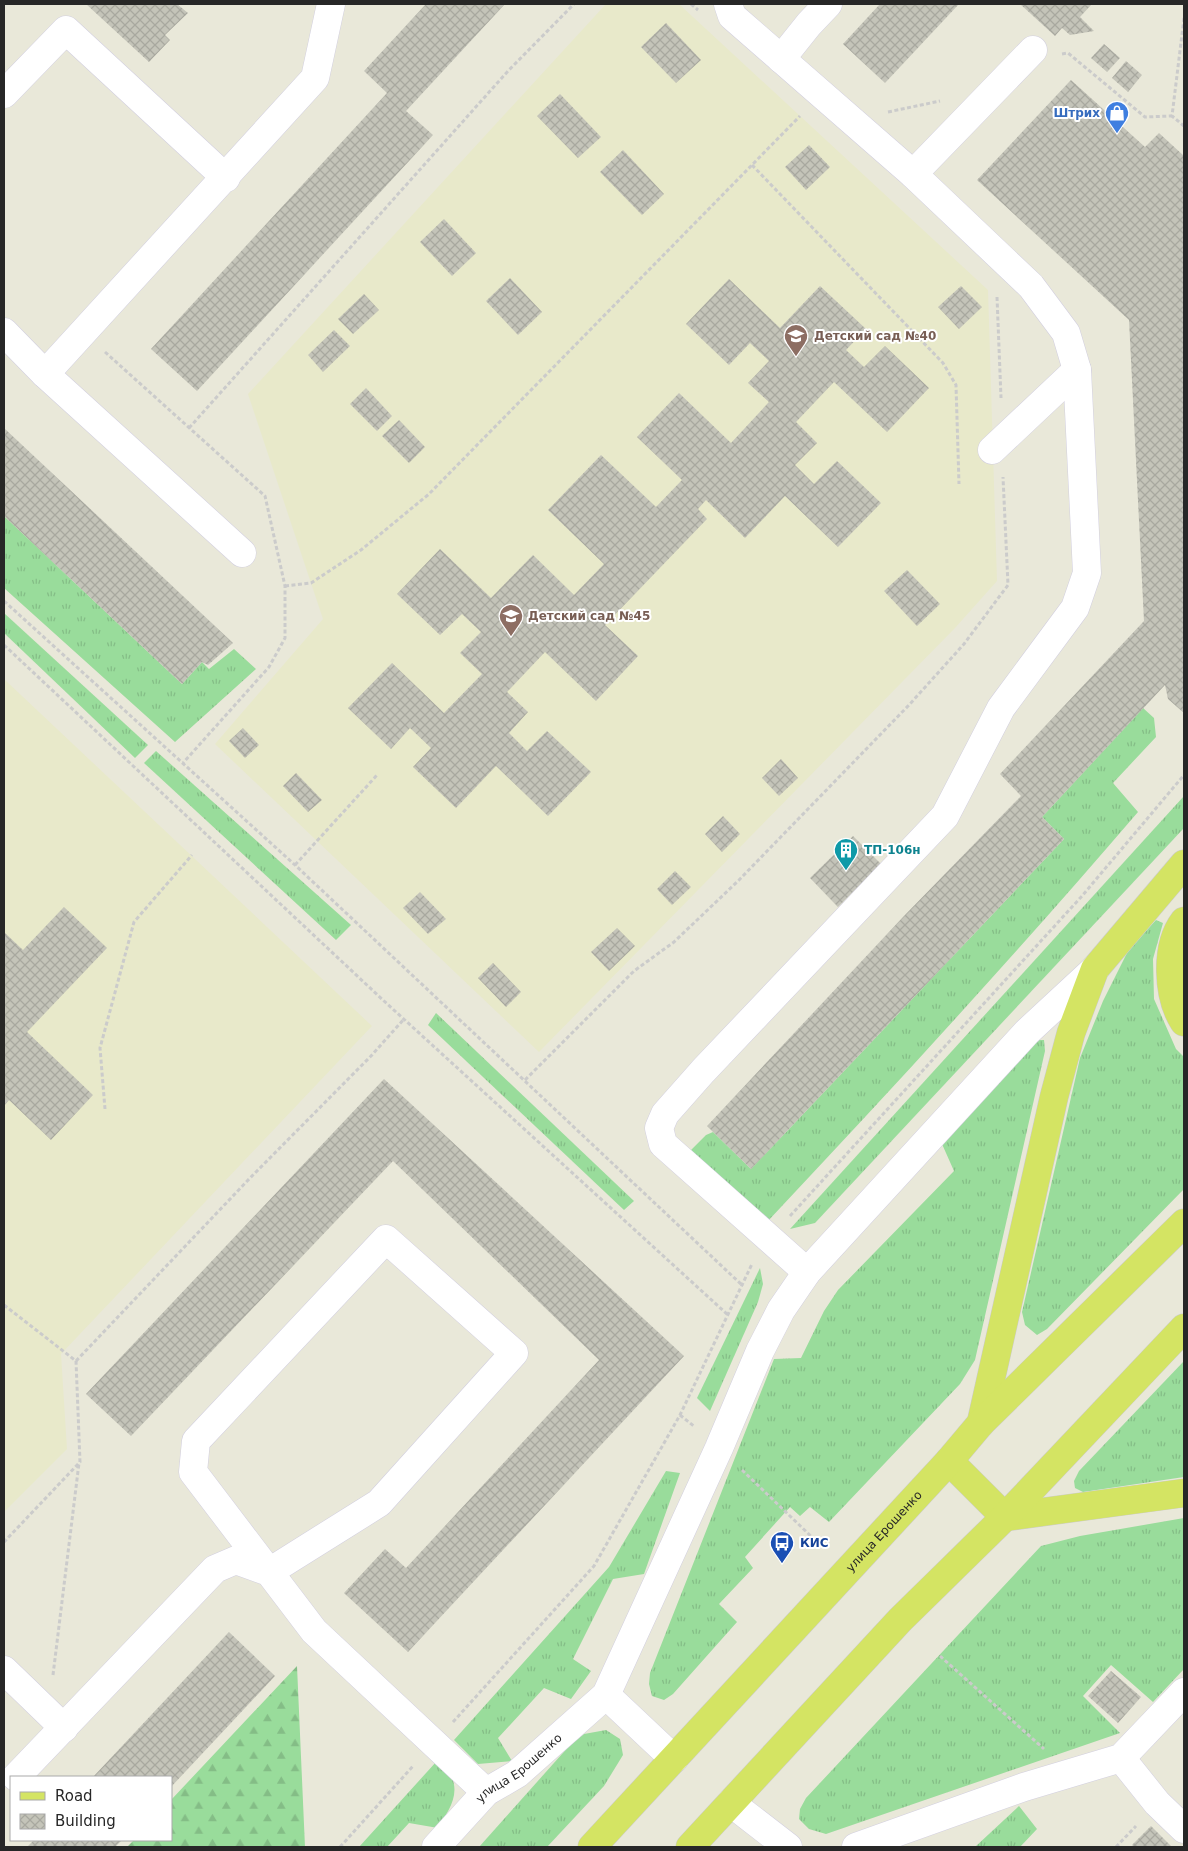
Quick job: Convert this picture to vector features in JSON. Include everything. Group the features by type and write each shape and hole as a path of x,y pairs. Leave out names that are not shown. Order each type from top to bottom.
{"main road":[{"path":"981,1423 1054,1097 1071,1033 1095,969 1184,864"},
{"path":"1184,921 1179,928 1169,970 1176,1010 1184,1022"},
{"name":"улица Ерошенко","path":"592,1847 949,1461 981,1423 1184,1223"},
{"path":"690,1847 900,1620 1005,1518 1184,1328"},
{"path":"949,1461 1005,1518"},
{"path":"1005,1518 1184,1493"}],"street":[{"path":"46,374 315,78 331,4"},
{"path":"728,4 732,16 913,174 1031,286 1066,333 1077,370 1086,573 1075,608 1001,708 946,816 703,1071 665,1114 659,1128 663,1144 807,1272"},
{"path":"781,59 828,4"},
{"path":"4,94 66,30 226,178"},
{"path":"913,174 1033,50"},
{"path":"4,332 46,374 242,553"},
{"path":"997,445 1077,370"},
{"path":"674,1759 606,1695 719,1448 760,1351 781,1310 807,1272 1027,1032 1095,969"},
{"path":"269,1572 379,1503 514,1352 386,1239 196,1441 193,1472 269,1572 314,1631 486,1792"},
{"path":"17,1776 56,1720 215,1569 236,1560 269,1572"},
{"path":"4,1670 56,1720"},
{"path":"856,1847 1069,1773 1121,1758 1184,1692"},
{"name":"улица Ерошенко","path":"436,1847 486,1792 517,1774 606,1695"},
{"path":"1121,1758 1157,1803 1184,1829"},
{"path":"731,1803 788,1847"}],"path":[{"path":"189,428 508,71 574,4"},
{"path":"691,4 704,16"},
{"path":"1184,18 1172,116 1184,126"},
{"path":"285,586 311,583 361,550 429,494 804,111"},
{"path":"752,165 943,363 956,385 960,484"},
{"path":"525,1080 634,971 674,942 739,880 909,705 964,644 1008,584 997,445 997,293"},
{"path":"4,601 296,865 743,1286"},
{"path":"4,645 404,1019 728,1315"},
{"path":"296,865 378,774"},
{"path":"105,1109 100,1048 134,922 192,855"},
{"path":"56,1720 80,1462 76,1360 251,1177 372,1056 404,1019"},
{"path":"4,1305 76,1360"},
{"path":"680,1414 719,1448 817,1542"},
{"path":"4,1542 80,1462"},
{"path":"940,1656 1069,1773"},
{"path":"340,1847 434,1743"}],"shaded area":[{"path":"606,4 679,4 988,290 997,581 955,628 539,1052 215,744 323,619 248,394"},
{"path":"4,679 372,1026 61,1354 67,1449 4,1512"}],"green space":[{"path":"4,516 182,684 202,662 209,669 234,649 256,669 175,742 4,588"},
{"path":"4,613 148,745 135,758 4,633"},
{"path":"1143,708 1154,718 1156,737 1113,783 1138,812 955,1019 767,1222 691,1150 706,1135 713,1132 751,1169 1064,839 1042,817"},
{"path":"156,751 351,925 336,940 144,763"},
{"path":"1184,796 1184,828 815,1223 790,1229"},
{"path":"1156,920 1163,923 1153,959 1154,999 1176,1049 1184,1057 1184,1189 1047,1329 1037,1335 1025,1325 1022,1312 1080,1058 1103,1001 1128,951"},
{"path":"436,1013 634,1201 624,1210 428,1025"},
{"path":"1037,1040 1044,1040 1045,1051 975,1360 960,1384 829,1522 810,1507 800,1516 790,1507 745,1557 753,1568 719,1604 737,1622 673,1694 664,1700 652,1696 649,1684 650,1673 774,1359 801,1358 824,1311 838,1290 954,1171 942,1144"},
{"path":"760,1268 763,1284 758,1302 710,1411 697,1398"},
{"path":"1184,1361 1184,1477 1083,1492 1075,1488 1074,1481 1079,1471"},
{"path":"666,1471 680,1473 644,1574 613,1579 573,1659 591,1671 571,1699 544,1688 498,1738 512,1761 478,1764 454,1740 609,1567"},
{"path":"1184,1518 1184,1669 1153,1702 1111,1665 1083,1696 1120,1733 826,1834 809,1829 799,1819 800,1809 806,1798 1041,1546 1080,1536"},
{"path":"297,1666 305,1847 127,1847 133,1841 172,1841 172,1799"},
{"path":"606,1730 620,1739 623,1755 604,1786 547,1847 479,1847 570,1745 584,1734"},
{"path":"436,1762 446,1770 454,1783 452,1804 438,1828 409,1823 387,1847 359,1847"},
{"path":"1019,1806 1037,1829 1020,1847 975,1847"}],"building":[{"path":"86,4 177,4 188,13 165,35 170,40 149,62"},
{"path":"426,4 505,4 406,111 433,135 197,391 151,349 387,93 364,71"},
{"path":"880,4 959,4 885,83 843,44"},
{"path":"1020,4 1092,4 1080,17 1094,31 1070,35 1062,28 1055,36"},
{"path":"666,23 701,60 676,83 641,47"},
{"path":"1104,44 1120,58 1107,72 1091,58"},
{"path":"1126,61 1142,75 1128,92 1112,78"},
{"path":"1071,80 1145,147 1159,133 1184,156 1184,713 1168,699 1165,685 1042,817 1064,839 751,1169 707,1126 904,916 1021,796 1000,774 1144,621 1129,320 977,180"},
{"path":"560,94 601,137 578,158 537,116"},
{"path":"809,145 830,167 806,190 785,167"},
{"path":"623,150 664,194 642,215 600,172"},
{"path":"444,219 476,253 452,276 420,242"},
{"path":"510,278 542,312 518,335 486,301"},
{"path":"729,279 780,328 820,286 866,329 846,350 864,367 885,346 929,388 887,432 834,382 796,422 817,443 795,465 814,484 837,461 881,503 838,547 785,496 745,538 706,500 698,509 707,519 605,625 638,656 596,701 545,652 507,692 528,712 509,733 527,751 547,731 591,772 548,816 496,766 456,808 413,767 431,748 410,728 391,749 348,708 392,663 444,713 482,674 460,653 481,632 462,614 440,635 397,594 440,549 491,598 533,555 574,595 604,564 548,510 601,455 656,507 682,480 637,437 679,393 731,443 769,402 748,383 769,361 750,343 729,365 686,324"},
{"path":"961,286 982,307 959,329 938,307"},
{"path":"364,294 379,310 353,334 338,319"},
{"path":"334,330 350,346 323,372 308,355"},
{"path":"366,388 392,416 377,431 350,404"},
{"path":"399,420 425,447 409,463 382,436"},
{"path":"4,428 233,643 208,665 202,662 182,684 4,516"},
{"path":"907,570 940,604 917,626 884,591"},
{"path":"243,728 259,745 245,758 229,741"},
{"path":"781,759 798,778 779,796 762,778"},
{"path":"296,773 322,800 308,812 283,786"},
{"path":"723,816 740,834 722,852 705,834"},
{"name":"ТП-106н","path":"853,836 881,864 838,907 810,878"},
{"path":"675,871 691,887 672,905 657,889"},
{"path":"420,892 446,919 428,934 403,908"},
{"path":"64,907 107,948 27,1032 93,1095 51,1140 9,1100 4,1106 4,932 23,950"},
{"path":"617,928 635,946 609,971 591,952"},
{"path":"493,963 521,992 506,1007 478,978"},
{"path":"384,1079 684,1356 408,1652 344,1593 385,1549 406,1568 599,1360 393,1161 131,1436 86,1394"},
{"path":"229,1632 275,1676 172,1786 172,1776 94,1776"},
{"path":"1111,1671 1141,1697 1118,1723 1088,1696"},
{"path":"1151,1826 1172,1847 1134,1847 1132,1845"},
{"path":"33,1841 121,1841 115,1847 27,1847"}],"place":[{"name":"Штрих","path":"1117,134"},
{"name":"Детский сад №40","path":"796,357"},
{"name":"Детский сад №45","path":"511,637"},
{"name":"ТП-106н","path":"846,871"},
{"name":"КИС","path":"782,1564"}]}
